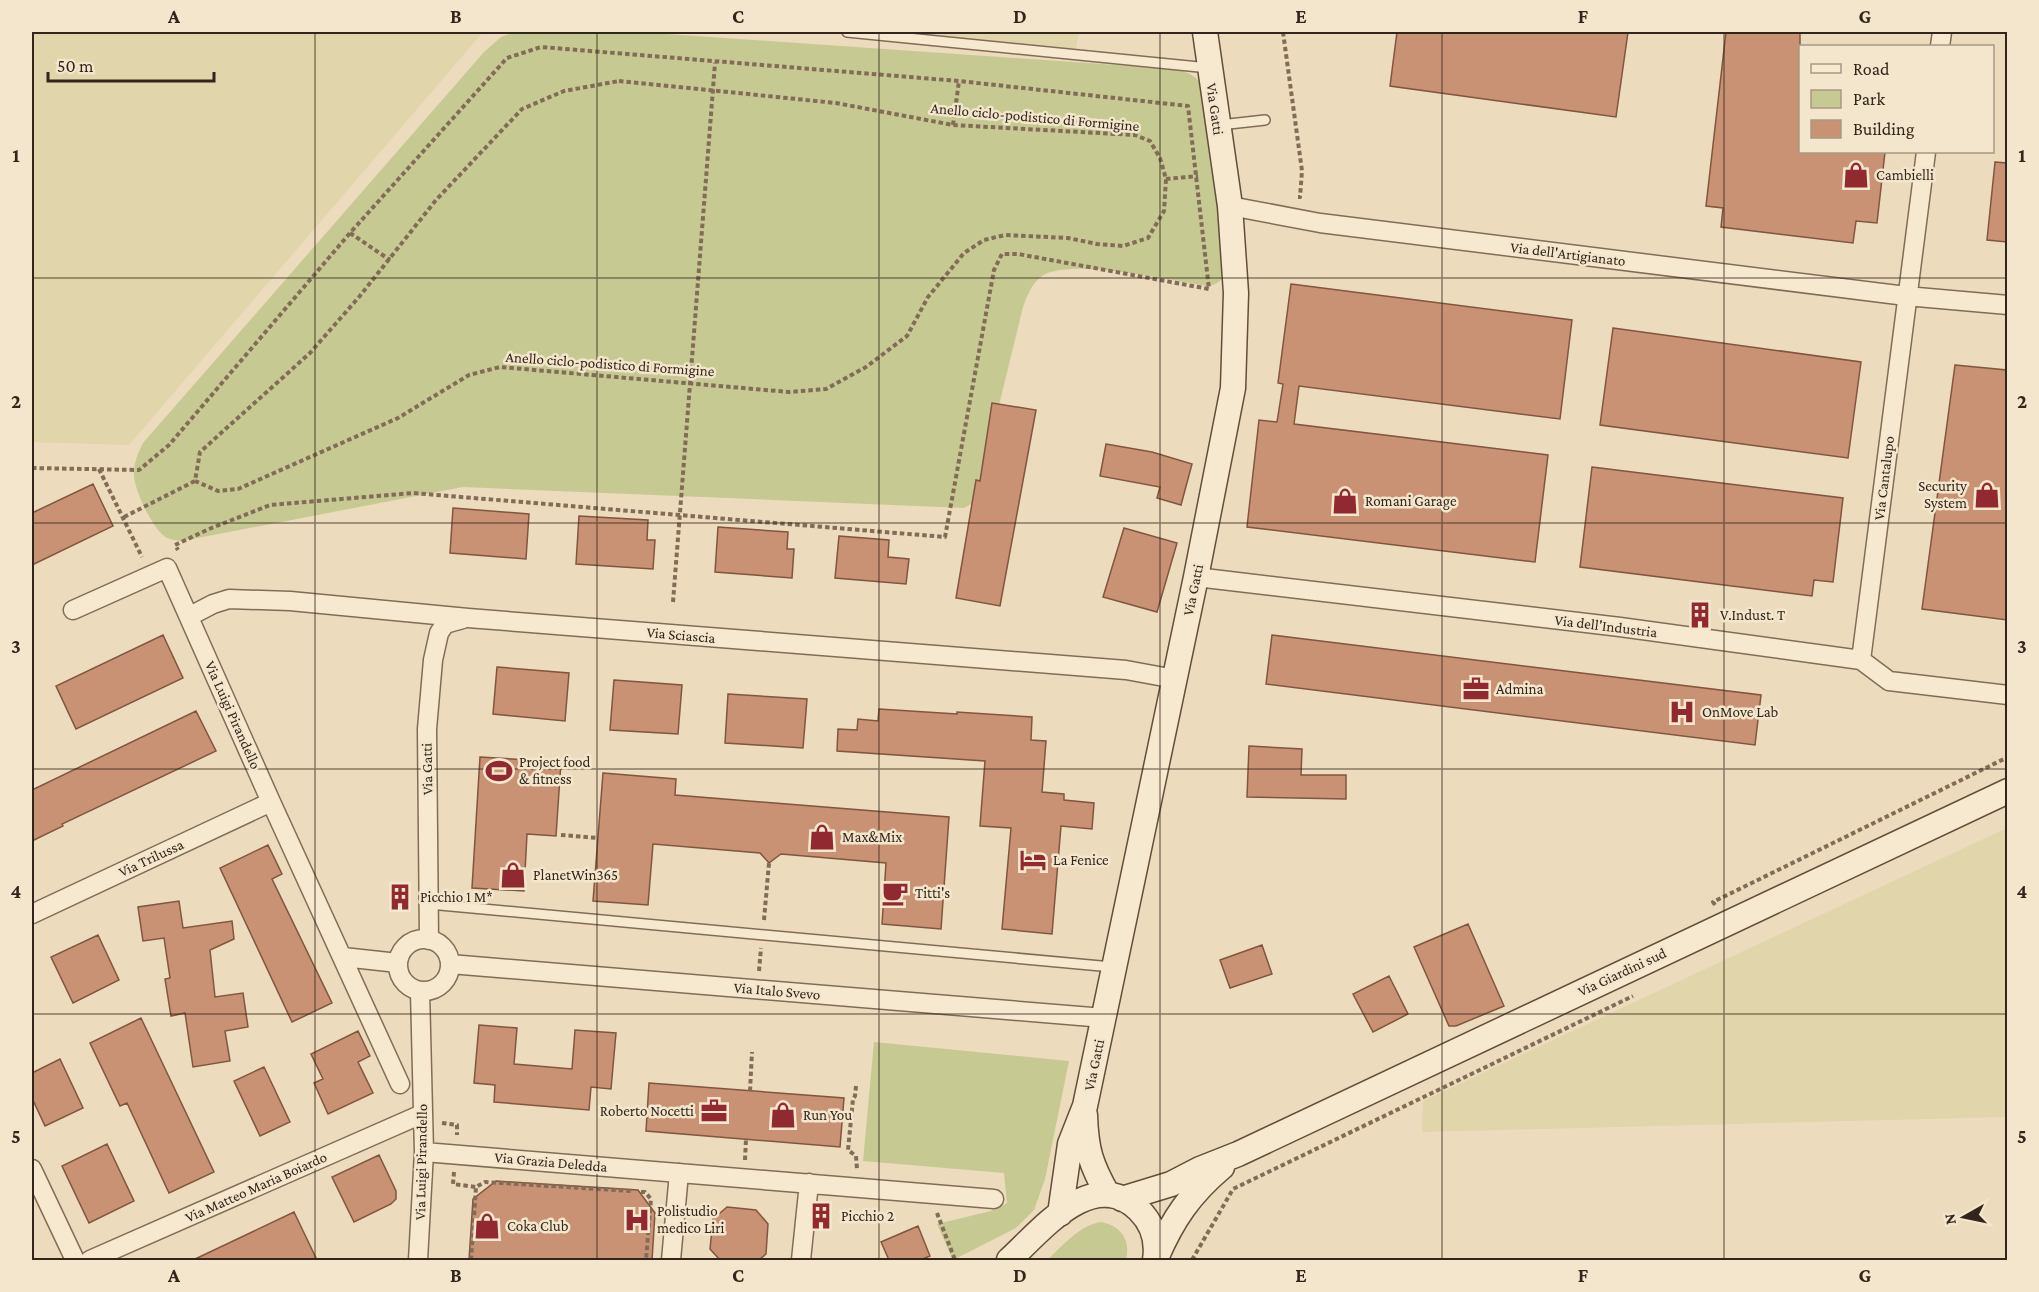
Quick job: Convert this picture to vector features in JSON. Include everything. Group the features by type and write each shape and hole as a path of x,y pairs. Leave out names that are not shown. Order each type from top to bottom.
{"street":[{"name":"Via Gatti","path":"1060,1214 1070,1144 1085,1106 1115,967 1233,388 1236,293 1230,206 1204,32"},
{"path":"1906,296 1926,153"},
{"name":"Via dell'Artigianato","path":"1230,206 1320,223 1906,296 2007,305"},
{"name":"Via Cantalupo","path":"1861,660 1906,296"},
{"name":"Via Luigi Pirandello","path":"151,575 167,568 400,1084"},
{"path":"73,610 151,575"},
{"name":"Via dell'Industria","path":"1196,577 1620,627 1861,660 1889,681 2007,695"},
{"name":"Via Sciascia","path":"190,616 213,604 229,599 245,598 1126,670 1175,679"},
{"name":"Via Gatti","path":"429,940 427,729 433,660 439,633 445,624 468,618"},
{"name":"Via Giardini sud","path":"1238,1154 2007,791"},
{"name":"Via Trilussa","path":"32,914 272,802"},
{"path":"429,940 445,951 450,964 449,971 435,989 420,991 412,989 401,978 399,956 408,944 414,941 429,940"},
{"path":"343,957 398,963"},
{"name":"Via Italo Svevo","path":"450,964 1104,1018"},
{"name":"Via Luigi Pirandello","path":"418,1260 424,1152 420,991"},
{"name":"Via Gatti","path":"1085,1106 1087,1150 1096,1172 1115,1197"},
{"name":"Via Matteo Maria Boiardo","path":"90,1260 422,1113"},
{"name":"Via Grazia Deledda","path":"424,1152 994,1199"},
{"path":"1115,1197 1171,1184 1200,1169 1238,1154"},
{"path":"1155,1260 1168,1230 1185,1203 1206,1180 1238,1154"},
{"path":"32,1169 75,1260"},
{"path":"671,1260 679,1173"},
{"path":"801,1260 809,1183"},
{"path":"1009,1260 1070,1205 1095,1195 1115,1197 1134,1205 1150,1224 1156,1247 1155,1260"}],"lane":[{"name":"Via Gatti","path":"847,32 1209,68"},
{"path":"1218,125 1265,120"},
{"path":"429,904 1115,967"}],"path":[{"path":"1283,32 1302,171 1300,197"},
{"path":"32,468 139,470 169,445 350,233 507,58 541,47 715,63 729,62 959,81 1188,106 1209,289 1018,254 1002,254 994,270 945,537 413,493 270,505 175,545 180,555"},
{"path":"673,602 715,63"},
{"name":"Anello ciclo-podistico di Formigine","path":"620,81 712,90 836,103 953,125 1135,135 1150,141 1160,158 1166,179 1164,211 1148,238 1123,246 1096,244 1068,238 1015,235 984,240 964,253 928,297 908,336 866,367 826,389 789,392 500,367 469,375 399,418 238,489 218,492 195,481 200,452 310,353 390,260 436,200 522,109 564,91 620,81"},
{"path":"953,125 959,81"},
{"path":"1166,179 1225,174"},
{"path":"350,233 390,260"},
{"path":"99,469 151,575"},
{"path":"124,517 195,481"},
{"path":"1713,902 2007,757"},
{"path":"561,835 598,838"},
{"path":"1192,1260 1233,1189 1638,994"},
{"path":"750,1091 752,1052"},
{"path":"856,1086 855,1096 852,1099 848,1150 856,1156 858,1187"},
{"path":"471,1260 476,1187 485,1182 645,1192 651,1199 646,1260"},
{"path":"929,1193 955,1260"}],"shaded area":[{"path":"32,32 483,32 129,445 32,442"},
{"path":"867,32 1079,32 1076,49"},
{"path":"2007,828 2007,1117 1422,1132 1423,1101"}],"green space":[{"path":"515,32 638,32 1174,69 1185,72 1197,79 1207,91 1227,272 1214,285 1207,286 1097,269 1056,271 1038,279 1030,290 1023,307 977,495 974,502 964,508 463,487 182,541 164,536 149,516 135,481 136,462 143,443 484,52 501,37"},
{"path":"874,1042 1069,1061 1045,1179 1034,1210 1016,1228 953,1260 937,1224 991,1211 1007,1203 1004,1173 863,1161"},
{"path":"1101,1222 1114,1227 1123,1235 1127,1246 1126,1260 1047,1260 1078,1232"}],"building":[{"path":"1397,32 1628,32 1616,117 1390,86"},
{"path":"1726,32 1800,32 1799,153 1885,153 1877,223 1856,221 1853,243 1721,227 1723,208 1706,206"},
{"path":"1995,162 2007,163 2007,242 1987,240"},
{"path":"1291,284 1572,320 1560,419 1299,386 1294,424 1548,455 1535,562 1247,527 1259,420 1277,422 1283,384 1278,383"},
{"path":"1613,328 1861,362 1848,458 1600,425"},
{"path":"1955,365 2007,370 2007,620 1922,609"},
{"path":"992,403 1036,410 1000,606 956,598 976,480 980,481"},
{"path":"1106,444 1152,452 1192,464 1181,505 1157,498 1160,487 1100,476"},
{"path":"1592,467 1843,498 1833,582 1814,580 1812,596 1580,567"},
{"path":"93,484 113,526 32,565 32,513"},
{"path":"453,508 529,514 526,559 450,553"},
{"path":"579,516 648,520 647,540 655,540 653,569 576,564"},
{"path":"718,527 788,532 787,549 794,549 792,578 715,572"},
{"path":"1124,528 1177,543 1157,612 1103,597"},
{"path":"839,536 889,540 888,557 909,559 906,584 835,578"},
{"path":"163,635 183,678 76,729 56,686"},
{"path":"1272,635 1761,695 1755,745 1266,684"},
{"path":"497,667 569,673 565,721 493,714"},
{"path":"614,680 682,685 678,734 610,730"},
{"path":"728,694 807,699 803,748 725,743"},
{"path":"879,709 1032,717 1031,740 1046,741 1042,792 1064,794 1064,800 1094,803 1092,829 1061,826 1052,934 1002,929 1011,828 980,826 985,761 837,751 838,729 857,730 858,719 878,721"},
{"path":"196,711 216,751 62,824 63,826 32,841 32,790"},
{"path":"1249,746 1302,749 1301,775 1346,775 1346,799 1247,797"},
{"path":"480,757 561,762 556,836 527,834 524,891 472,888"},
{"path":"603,773 676,779 675,795 949,817 941,929 882,924 886,863 781,854 769,863 760,853 653,844 648,905 593,901"},
{"path":"268,845 282,874 272,879 332,1003 292,1022 220,868"},
{"path":"179,901 183,928 232,921 234,939 210,950 215,997 243,993 248,1027 225,1031 230,1061 193,1067 185,1013 171,1016 165,979 170,978 164,938 143,941 138,907"},
{"path":"1468,924 1504,1006 1456,1026 1449,1026 1414,947"},
{"path":"98,935 119,980 73,1003 51,957"},
{"path":"1262,945 1272,974 1230,988 1220,960"},
{"path":"1389,976 1408,1014 1373,1032 1353,994"},
{"path":"141,1018 214,1172 169,1193 127,1103 120,1106 90,1043"},
{"path":"479,1025 517,1028 514,1064 572,1069 575,1030 616,1033 611,1089 591,1087 589,1110 494,1102 495,1085 474,1083"},
{"path":"358,1031 370,1056 358,1062 373,1093 328,1114 314,1083 323,1079 311,1054"},
{"path":"60,1059 83,1108 45,1126 32,1098 32,1073"},
{"path":"264,1067 290,1122 260,1136 234,1081"},
{"path":"649,1083 844,1098 840,1147 646,1131"},
{"path":"107,1144 134,1201 89,1223 62,1166"},
{"path":"379,1155 396,1191 396,1199 391,1204 354,1222 332,1177"},
{"path":"496,1181 638,1190 655,1213 652,1260 469,1260 473,1199"},
{"path":"727,1207 756,1210 768,1224 766,1254 759,1260 720,1260 710,1249 713,1219"},
{"path":"294,1212 317,1260 193,1260"},
{"path":"918,1226 930,1256 920,1260 889,1260 881,1242"}],"place":[{"name":"Cambielli","path":"1856,175"},
{"name":"Security System","path":"1987,495"},
{"name":"Romani Garage","path":"1345,501"},
{"name":"V.Indust. T","path":"1700,615"},
{"name":"Admina","path":"1476,689"},
{"name":"OnMove Lab","path":"1682,712"},
{"name":"Project food & fitness","path":"499,771"},
{"name":"Max&Mix","path":"822,837"},
{"name":"La Fenice","path":"1033,860"},
{"name":"PlanetWin365","path":"513,875"},
{"name":"Titti's","path":"895,893"},
{"name":"Picchio 1 M*","path":"400,897"},
{"name":"Roberto Nocetti","path":"714,1111"},
{"name":"Run You","path":"783,1115"},
{"name":"Picchio 2","path":"821,1216"},
{"name":"Polistudio medico Liri","path":"637,1220"},
{"name":"Coka Club","path":"487,1226"}]}
